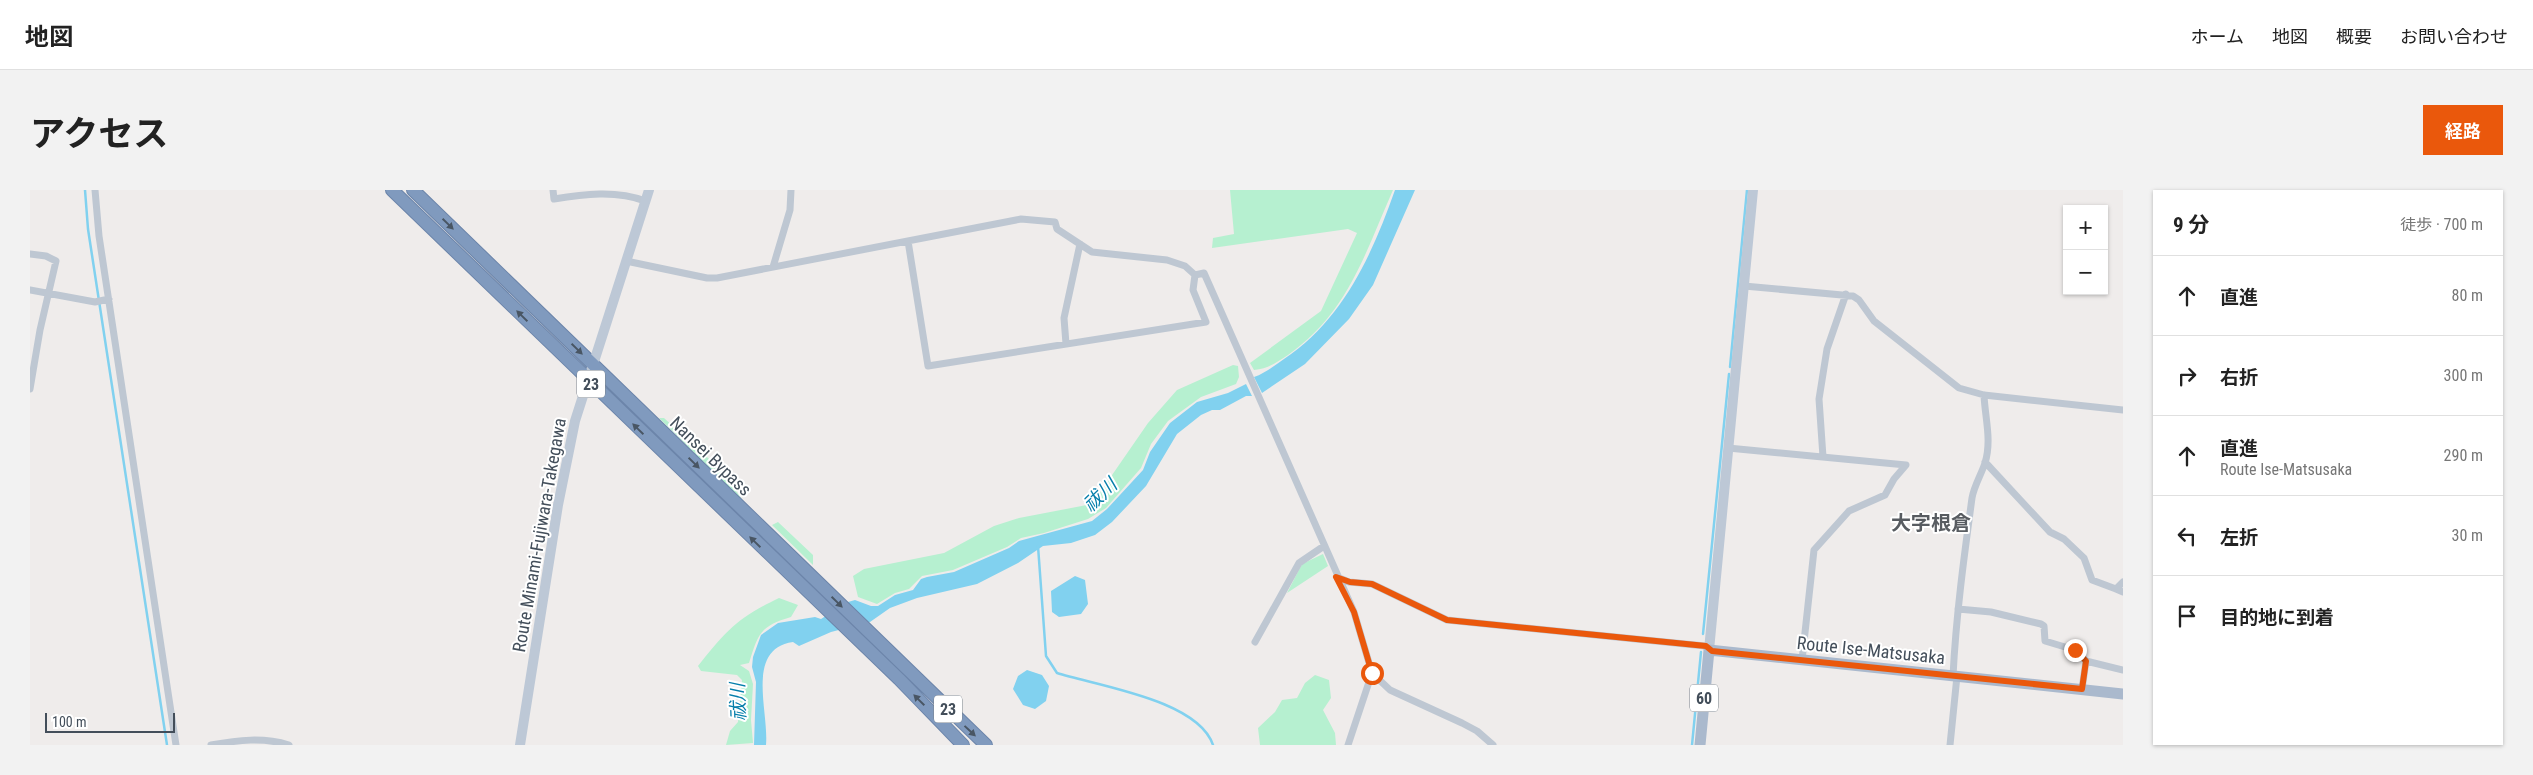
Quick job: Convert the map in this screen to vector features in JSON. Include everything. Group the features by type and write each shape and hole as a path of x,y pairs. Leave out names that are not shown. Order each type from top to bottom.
{"highway":[{"name":"Nansei Bypass","path":"392,190 791,576 904,676 986,745"},
{"name":"Nansei Bypass","path":"413,190 802,568 904,676 963,745"}],"main road":[{"name":"Route Minami-Fujiwara-Takegawa","path":"520,745 566,462 575,421 649,190"},
{"path":"1709,650 1754,190"},
{"name":"Route Ise-Matsusaka","path":"1709,650 2123,694"},
{"name":"60","path":"1700,745 1709,650"}],"street":[{"path":"95,190 107,300 176,745"},
{"path":"553,190 554,199 580,195 613,194 634,196 645,201"},
{"path":"773,267 790,210 791,190"},
{"path":"626,261 707,278 1021,219 1033,219 1055,222 1058,229 1092,252 1167,260 1185,266 1195,275"},
{"path":"908,240 928,366 1206,322 1193,290 1195,275"},
{"path":"1066,344 1064,318 1080,244"},
{"path":"30,254 46,256 56,261 33,357 30,389"},
{"path":"1195,275 1204,273 1336,577 1354,612 1372,673 1390,690 1462,723 1493,745"},
{"path":"1744,286 1846,294 1859,300 1874,321 1959,388 1984,395 2123,410"},
{"path":"30,290 96,302 107,300"},
{"path":"1822,457 1819,398 1827,349 1846,294"},
{"path":"1950,745 1958,609 1973,492 1985,462 1989,432 1984,395"},
{"path":"1728,448 1906,465 1894,479 1885,495 1848,511 1814,550 1802,660"},
{"path":"1985,462 2050,532 2064,539 2084,558 2092,580 2120,591 2123,582"},
{"path":"1255,642 1299,563 1324,546"},
{"path":"1336,577 1350,582 1372,584 1447,620 1706,646 1709,650"},
{"path":"1958,609 1999,613 2041,624 2044,626 2045,641 2075,650 2086,661 2123,670"},
{"path":"2082,689 2086,661"},
{"path":"1348,745 1372,673"},
{"path":"211,745 234,740 271,740 289,745"}],"green space":[{"path":"1230,190 1393,190 1363,259 1340,301 1326,320 1309,338 1288,355 1272,365 1254,370 1250,363 1321,311 1357,233 1348,229 1212,248 1213,238 1234,234"},
{"path":"1233,365 1238,366 1239,377 1236,384 1201,397 1168,421 1151,444 1141,468 1106,508 1088,519 1021,538 1007,547 953,570 922,576 909,589 895,593 877,604 858,597 853,576 864,569 944,553 994,526 1019,518 1092,504 1148,423 1177,390"},
{"path":"659,418 664,418 720,469 744,502"},
{"path":"778,522 813,555 813,565 772,525"},
{"path":"1323,554 1328,566 1287,593 1302,564"},
{"path":"779,598 798,605 791,617 773,624 762,632 749,663 740,665 749,671 753,684 751,720 753,743 726,745 730,731 738,722 742,680 737,675 701,671 698,666 733,626 753,612"},
{"path":"1315,675 1329,680 1331,698 1323,710 1335,733 1336,745 1260,745 1258,728 1275,712 1282,700 1297,698 1305,683"}],"water":[{"path":"1395,190 1415,190 1373,285 1349,319 1305,364 1262,393 1254,377 1273,367 1305,343 1339,306 1365,262"},
{"path":"1246,384 1252,396 1246,396 1220,410 1212,410 1201,415 1177,434 1146,486 1112,522 1095,535 1071,543 1043,546 1018,563 977,584 917,598 890,608 870,622 831,632 799,646 793,642 778,647 769,656 764,669 763,699 766,745 754,745 756,682 752,667 753,657 761,635 778,623 815,617 821,619 848,602 855,600 871,606 878,606 895,595 913,590 921,579 954,572 1009,548 1019,541 1092,521 1107,509 1143,470 1150,452 1170,423 1197,402 1228,393"},
{"path":"1075,576 1085,580 1088,604 1081,614 1059,617 1052,612 1051,591"},
{"path":"1027,670 1042,675 1049,686 1046,701 1035,709 1023,705 1013,689 1018,676"}],"waterway":[{"path":"85,190 88,229 167,745"},
{"path":"1730,367 1747,190"},
{"path":"1703,634 1729,374"},
{"path":"1038,546 1046,656 1057,673 1145,697 1168,706 1188,717 1204,730 1213,745"},
{"path":"1692,745 1701,652"}],"district":[{"name":"大字根倉","path":"1931,523"}],"route":[{"path":"1372,673 1354,612 1336,577 1350,582 1372,584 1447,620 1706,646 1712,651 2082,689 2086,661 2075,650"}],"water label":[{"name":"祓川","path":"1100,495"},
{"name":"祓川","path":"738,702"}]}
